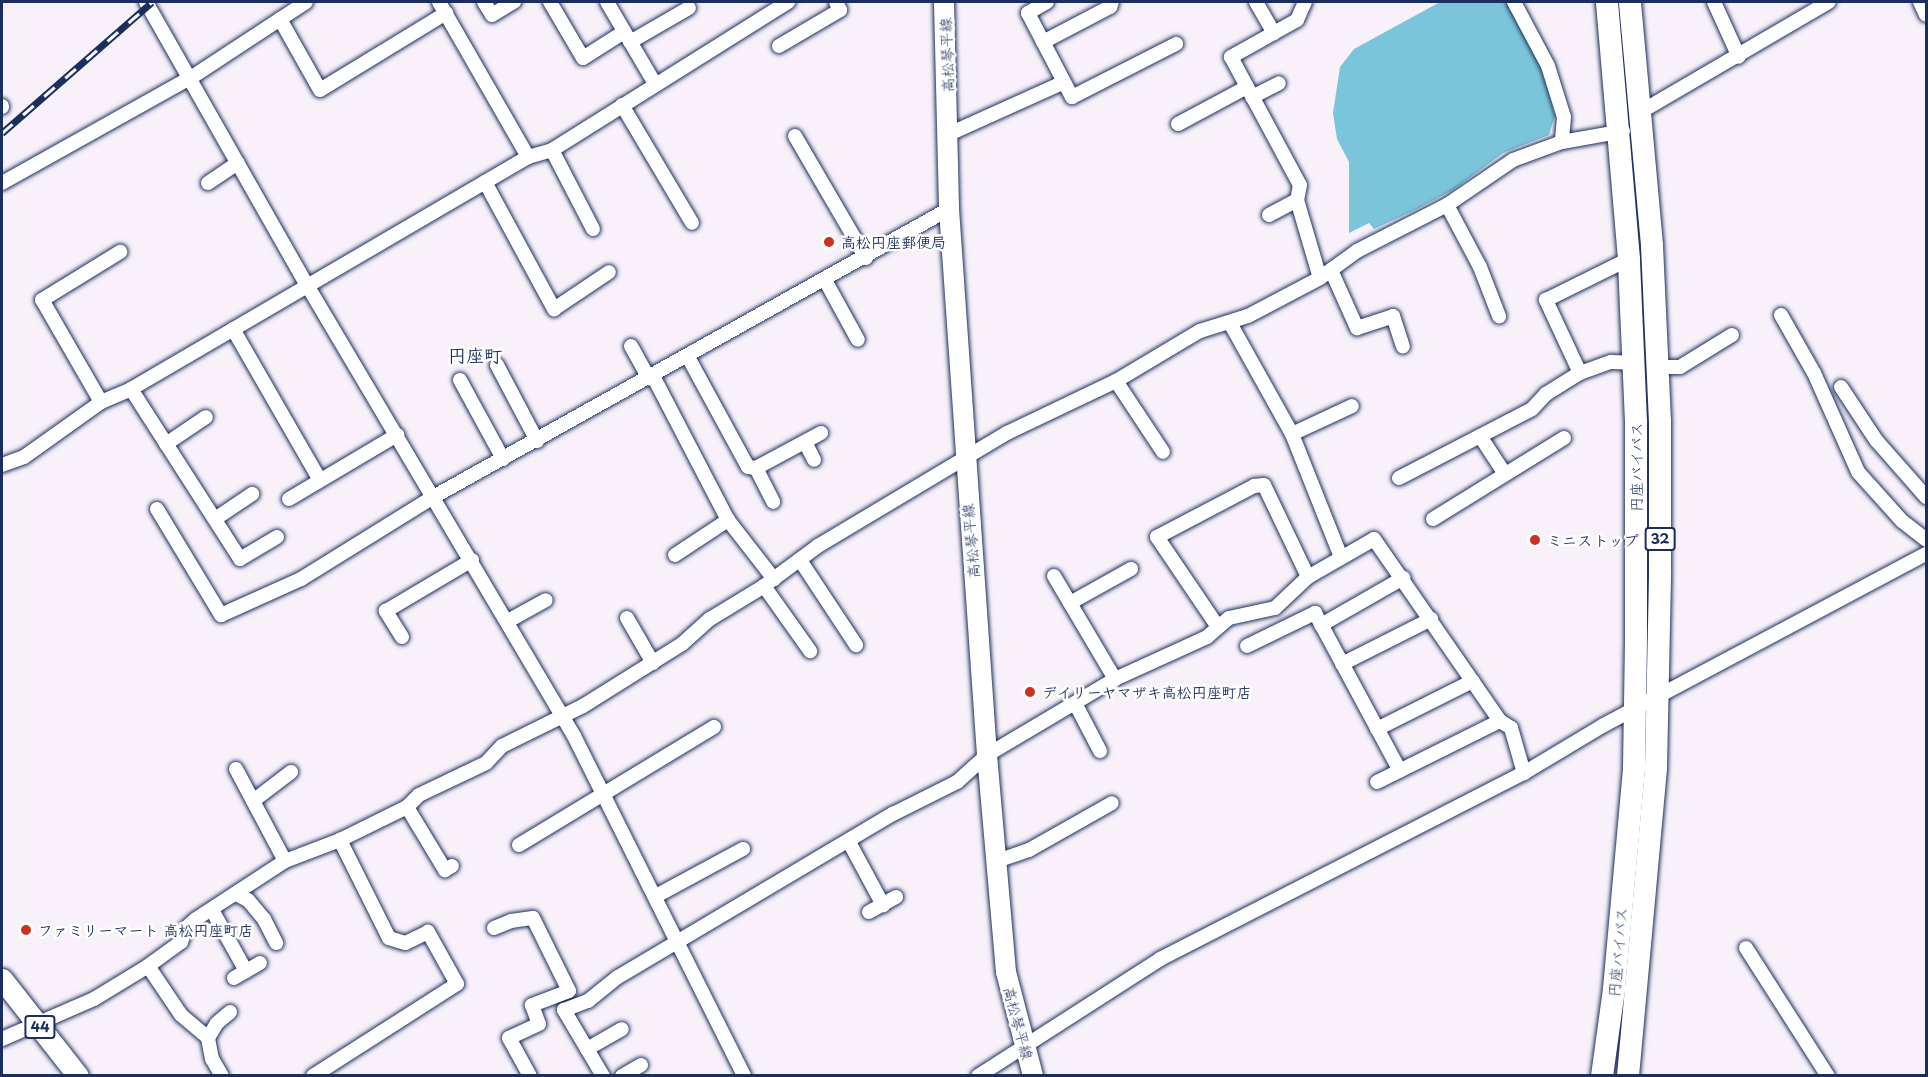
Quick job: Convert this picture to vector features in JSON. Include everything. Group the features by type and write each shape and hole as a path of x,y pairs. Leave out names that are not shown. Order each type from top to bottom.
{"highway":[{"name":"円座バイパス","path":"1602,1076 1617,954 1634,768 1635,709 1634,363 1621,134 1607,2"},
{"name":"円座バイパス","path":"1628,1076 1654,792 1658,697 1658,368 1642,108 1630,2"}],"main road":[{"name":"高松琴平線","path":"944,2 949,134 949,209 964,458 987,755 1006,972 1034,1076"},
{"name":"44","path":"2,979 78,1076"}],"street":[{"path":"146,2 192,77 307,285 435,496 562,714 606,795 744,1076"},
{"path":"2,183 192,77 306,2"},
{"path":"484,2 492,15 514,2"},
{"path":"550,2 583,58 689,8"},
{"path":"609,2 654,82"},
{"path":"2,465 24,457 60,435 101,402 131,389 484,182 528,157 552,150 654,82 788,2"},
{"path":"778,46 840,10 836,2"},
{"path":"1047,2 1028,14 1072,97 1176,44"},
{"path":"1043,42 1110,7 1112,2"},
{"path":"1256,2 1274,33"},
{"path":"1305,2 1297,20 1231,57 1300,185 1297,200 1325,274 1357,328 1393,316 1402,346"},
{"path":"1514,2 1548,66 1564,117 1562,142"},
{"path":"1714,2 1739,57"},
{"path":"2,1039 39,1026 94,999 148,966 181,942 186,928 285,861 340,840 406,807 419,795 486,763 502,746 562,714 583,706 682,644 710,618 769,583 800,560 964,458 1042,414 1116,381 1200,331 1230,323 1325,274 1357,250 1447,205 1513,159 1562,142 1621,134 1642,108 1739,57 1829,2"},
{"path":"1920,2 1926,15"},
{"path":"280,19 320,90 442,8 528,157"},
{"path":"949,134 1064,82"},
{"path":"1178,124 1250,92 1279,83"},
{"path":"622,105 692,223"},
{"path":"795,136 866,258"},
{"path":"552,150 593,229"},
{"path":"208,183 238,163"},
{"path":"484,182 554,309 609,272"},
{"path":"1269,215 1297,200"},
{"path":"1447,205 1480,267 1499,316"},
{"path":"156,510 221,615 301,579 435,496 866,258 949,209"},
{"path":"101,402 42,300 120,252"},
{"path":"1580,373 1546,300 1629,259"},
{"path":"825,280 858,340"},
{"path":"1781,315 1814,373 1858,472 1902,521 1925,534"},
{"path":"1230,323 1292,434 1341,557"},
{"path":"233,329 320,480"},
{"path":"1658,368 1680,367 1732,335"},
{"path":"631,346 651,377 728,520 810,651"},
{"path":"688,357 748,467 756,468 821,433"},
{"path":"1399,477 1532,409 1546,394 1580,373 1611,362 1634,363"},
{"path":"497,365 537,441"},
{"path":"460,380 503,459"},
{"path":"1116,381 1163,452"},
{"path":"1841,387 1876,440 1926,497"},
{"path":"131,389 240,559 278,537"},
{"path":"1292,434 1352,406"},
{"path":"166,444 206,417"},
{"path":"289,499 397,435"},
{"path":"1480,436 1505,474"},
{"path":"1433,519 1564,438"},
{"path":"805,442 814,460"},
{"path":"756,468 774,502"},
{"path":"1218,627 1157,537 1254,486 1264,485 1308,577"},
{"path":"214,519 252,494"},
{"path":"675,555 728,520"},
{"path":"603,1076 564,1010 588,1001 618,977 679,944 849,842 957,782 987,755 1076,705 1115,679 1207,637 1228,618 1275,608 1308,577 1374,539 1500,721 1511,728 1524,773"},
{"path":"978,1076 1024,1044 1160,959 1524,773 1635,709 1926,554"},
{"path":"402,637 386,611 472,560"},
{"path":"800,560 856,645"},
{"path":"1070,603 1131,569"},
{"path":"1054,576 1115,679"},
{"path":"1321,625 1403,578"},
{"path":"508,621 546,600"},
{"path":"1247,646 1315,613 1400,771"},
{"path":"627,618 653,663"},
{"path":"1342,663 1431,619"},
{"path":"1377,729 1473,681"},
{"path":"1076,705 1100,751"},
{"path":"1377,782 1500,721"},
{"path":"519,845 606,795 714,727"},
{"path":"236,769 285,861"},
{"path":"253,801 291,772"},
{"path":"997,861 1029,850 1112,804"},
{"path":"406,807 445,870 452,866"},
{"path":"313,1076 458,984 428,932 405,943 389,938 340,840"},
{"path":"849,842 884,905"},
{"path":"656,896 743,849"},
{"path":"238,894 248,900 264,919 276,943"},
{"path":"869,912 896,897"},
{"path":"212,910 246,971"},
{"path":"494,928 511,921 533,918 569,991 532,1005 539,1024 509,1038 530,1076"},
{"path":"1746,948 1828,1076"},
{"path":"234,978 260,963"},
{"path":"148,966 181,1015 208,1038 212,1059 222,1076"},
{"path":"208,1038 217,1023 230,1012"},
{"path":"587,1049 622,1029"},
{"path":"622,1076 641,1065"}],"water":[{"path":"1440,2 1509,2 1538,57 1555,115 1549,135 1503,153 1453,190 1415,210 1374,229 1369,223 1349,233 1349,162 1337,139 1333,113 1340,67 1354,49"}],"railway":[{"path":"2,133 152,2"}],"place":[{"name":"高松円座郵便局","path":"829,242"},
{"name":"ミニストップ","path":"1535,540"},
{"name":"デイリーヤマザキ高松円座町店","path":"1030,692"},
{"name":"ファミリーマート 高松円座町店","path":"26,930"}],"district":[{"name":"円座町","path":"475,355"}]}
